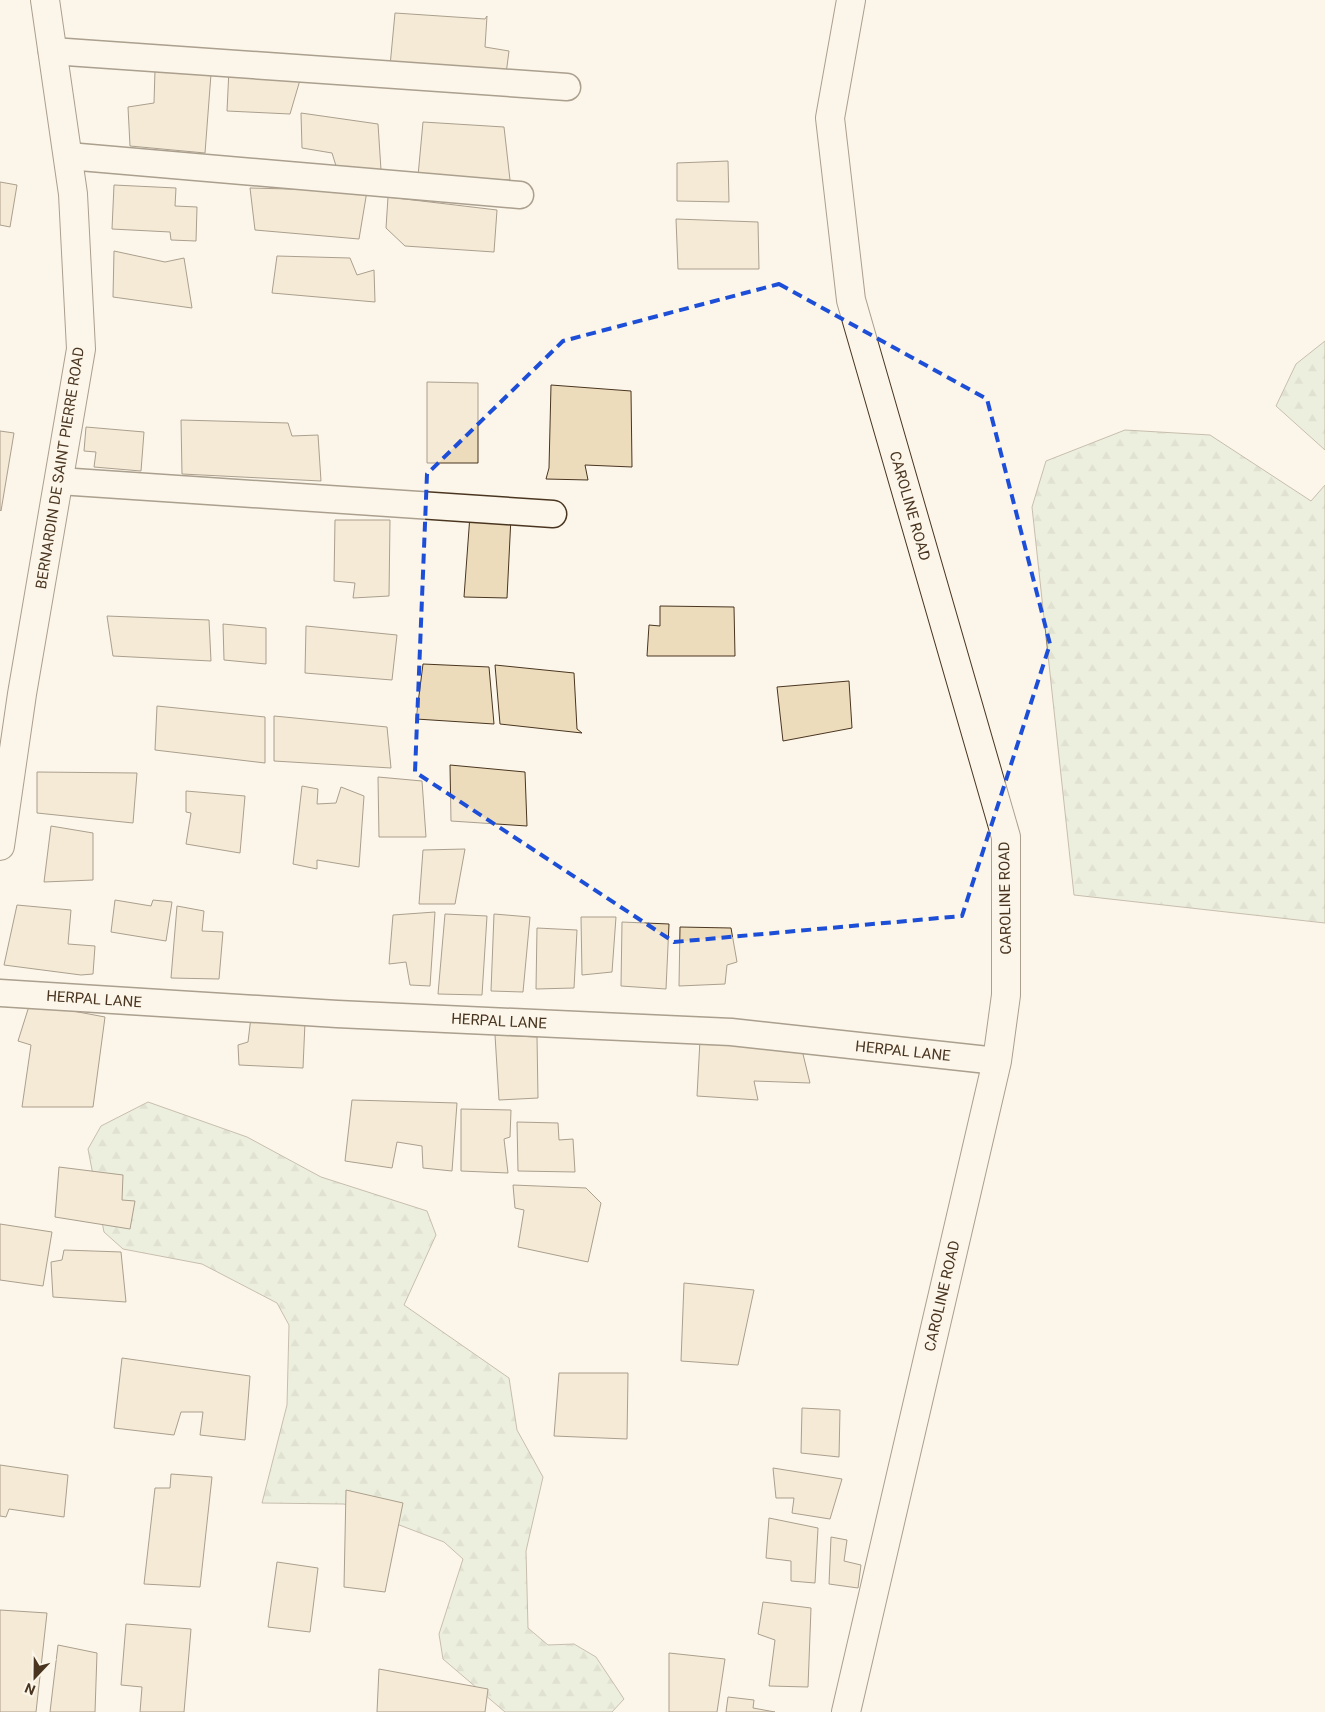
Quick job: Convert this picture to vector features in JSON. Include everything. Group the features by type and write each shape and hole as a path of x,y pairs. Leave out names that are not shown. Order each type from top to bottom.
{"main road":[{"name":"BERNARDIN DE SAINT PIERRE ROAD","path":"0,846 22,694 81,349 73,194 46,0"},
{"name":"CAROLINE ROAD","path":"846,1712 996,1061 1006,995 1006,837 851,300 830,118 851,0"}],"street":[{"path":"52,51 567,87"},
{"path":"68,156 520,195"},
{"path":"59,481 553,514"},
{"name":"HERPAL LANE","path":"0,993 337,1014 731,1032 996,1061"}],"highlighted area":[{"path":"779,284 987,399 1050,644 962,916 674,942 415,772 427,474 563,341"}],"green space":[{"path":"1325,341 1325,450 1276,406 1296,364"},
{"path":"1125,430 1210,435 1311,501 1325,485 1325,923 1074,895 1032,507 1046,461"},
{"path":"148,1102 247,1137 321,1177 427,1211 436,1235 404,1305 509,1378 517,1430 543,1477 526,1551 528,1628 548,1645 574,1644 596,1657 624,1699 612,1712 505,1712 443,1659 439,1634 463,1559 444,1542 344,1504 262,1503 287,1405 289,1325 277,1303 202,1264 123,1249 104,1232 88,1149 101,1126"}],"building":[{"path":"395,13 485,19 487,16 485,47 509,51 506,74 390,66"},
{"path":"229,69 300,80 290,114 227,111"},
{"path":"155,70 211,74 205,153 130,146 128,107 154,103"},
{"path":"301,113 378,124 381,170 337,169 332,153 302,148"},
{"path":"423,122 504,127 510,180 418,176"},
{"path":"728,161 729,202 677,201 677,163"},
{"path":"0,182 17,185 10,227 0,225"},
{"path":"114,185 176,188 175,206 197,207 196,241 171,240 170,232 112,229"},
{"path":"250,188 367,191 359,239 255,230"},
{"path":"388,197 497,210 494,252 405,246 386,228"},
{"path":"676,219 758,222 759,269 678,269"},
{"path":"114,251 165,262 184,258 192,308 113,297"},
{"path":"277,256 350,258 357,275 374,270 375,302 272,293"},
{"path":"427,382 478,383 478,463 427,463"},
{"path":"551,385 631,391 632,467 585,465 588,480 546,479 549,468"},
{"path":"181,420 288,423 292,436 318,435 321,481 182,474"},
{"path":"86,427 144,432 141,471 94,467 96,452 84,451"},
{"path":"0,431 14,433 1,511 0,510"},
{"path":"470,515 511,517 507,598 464,597"},
{"path":"335,520 390,520 389,596 353,598 355,583 334,581"},
{"path":"660,606 734,607 735,656 647,656 649,625 660,626"},
{"path":"107,616 209,620 211,661 113,656"},
{"path":"223,624 266,628 266,664 224,660"},
{"path":"306,626 397,635 392,680 305,673"},
{"path":"423,664 489,667 494,724 416,719"},
{"path":"495,665 574,673 577,729 582,733 500,724"},
{"path":"849,681 852,728 783,741 777,687"},
{"path":"157,706 265,717 265,763 155,750"},
{"path":"274,716 387,727 391,768 274,761"},
{"path":"450,765 525,772 527,826 451,821"},
{"path":"37,772 137,773 133,823 37,813"},
{"path":"378,777 422,781 426,837 379,837"},
{"path":"302,786 318,789 317,804 336,803 341,787 364,796 359,867 317,860 317,869 293,864"},
{"path":"186,791 245,796 240,853 186,844 191,813 186,812"},
{"path":"51,826 93,833 93,880 44,882"},
{"path":"465,849 455,904 419,904 423,850"},
{"path":"115,900 151,906 153,900 172,902 166,941 111,932"},
{"path":"17,905 71,910 68,944 95,946 93,974 81,975 4,965"},
{"path":"177,906 204,911 202,931 223,932 219,979 171,978"},
{"path":"435,912 430,986 410,985 406,962 389,964 393,915"},
{"path":"445,914 487,916 482,995 438,994"},
{"path":"494,914 530,917 523,992 491,991"},
{"path":"581,917 616,917 612,972 582,975"},
{"path":"622,922 669,924 666,989 621,986"},
{"path":"680,927 731,928 737,962 727,965 725,984 679,986"},
{"path":"537,928 577,930 574,988 536,989"},
{"path":"30,1003 105,1017 93,1107 22,1107 31,1045 18,1041"},
{"path":"251,1017 305,1022 303,1068 239,1065 238,1045 248,1042"},
{"path":"495,1035 537,1037 538,1098 499,1100"},
{"path":"700,1040 802,1050 810,1083 754,1081 758,1100 697,1096"},
{"path":"352,1100 457,1103 452,1171 423,1168 422,1146 397,1142 392,1168 345,1161"},
{"path":"461,1109 511,1110 510,1137 504,1139 508,1173 461,1171"},
{"path":"517,1122 558,1123 559,1140 573,1139 575,1172 518,1171"},
{"path":"59,1167 123,1175 122,1200 135,1201 130,1229 55,1217"},
{"path":"513,1185 586,1188 601,1203 588,1262 518,1247 524,1210 515,1208"},
{"path":"0,1224 52,1232 43,1286 0,1280"},
{"path":"64,1250 121,1252 126,1302 53,1297 51,1262 62,1260"},
{"path":"684,1283 754,1290 738,1365 681,1361"},
{"path":"122,1358 250,1376 245,1440 200,1435 203,1412 181,1412 174,1435 114,1428"},
{"path":"559,1373 628,1373 627,1439 554,1436"},
{"path":"802,1408 840,1410 839,1457 801,1453"},
{"path":"0,1465 68,1475 64,1517 9,1509 6,1517 0,1516"},
{"path":"773,1468 842,1479 830,1519 792,1513 794,1498 776,1498"},
{"path":"171,1474 212,1477 200,1587 144,1584 155,1488 170,1488"},
{"path":"346,1490 403,1503 385,1592 344,1587"},
{"path":"769,1518 818,1528 815,1583 791,1581 791,1561 766,1558"},
{"path":"831,1537 847,1540 844,1561 861,1565 858,1588 829,1584"},
{"path":"277,1562 318,1568 310,1632 268,1627"},
{"path":"763,1602 811,1608 808,1687 769,1686 775,1640 758,1634"},
{"path":"0,1610 47,1613 36,1712 0,1712"},
{"path":"126,1624 191,1629 184,1712 140,1712 142,1687 121,1685"},
{"path":"58,1645 97,1653 95,1712 50,1712"},
{"path":"669,1653 725,1659 717,1712 669,1712"},
{"path":"379,1669 488,1689 485,1712 377,1712"},
{"path":"728,1697 754,1700 753,1708 775,1712 726,1712"}]}
